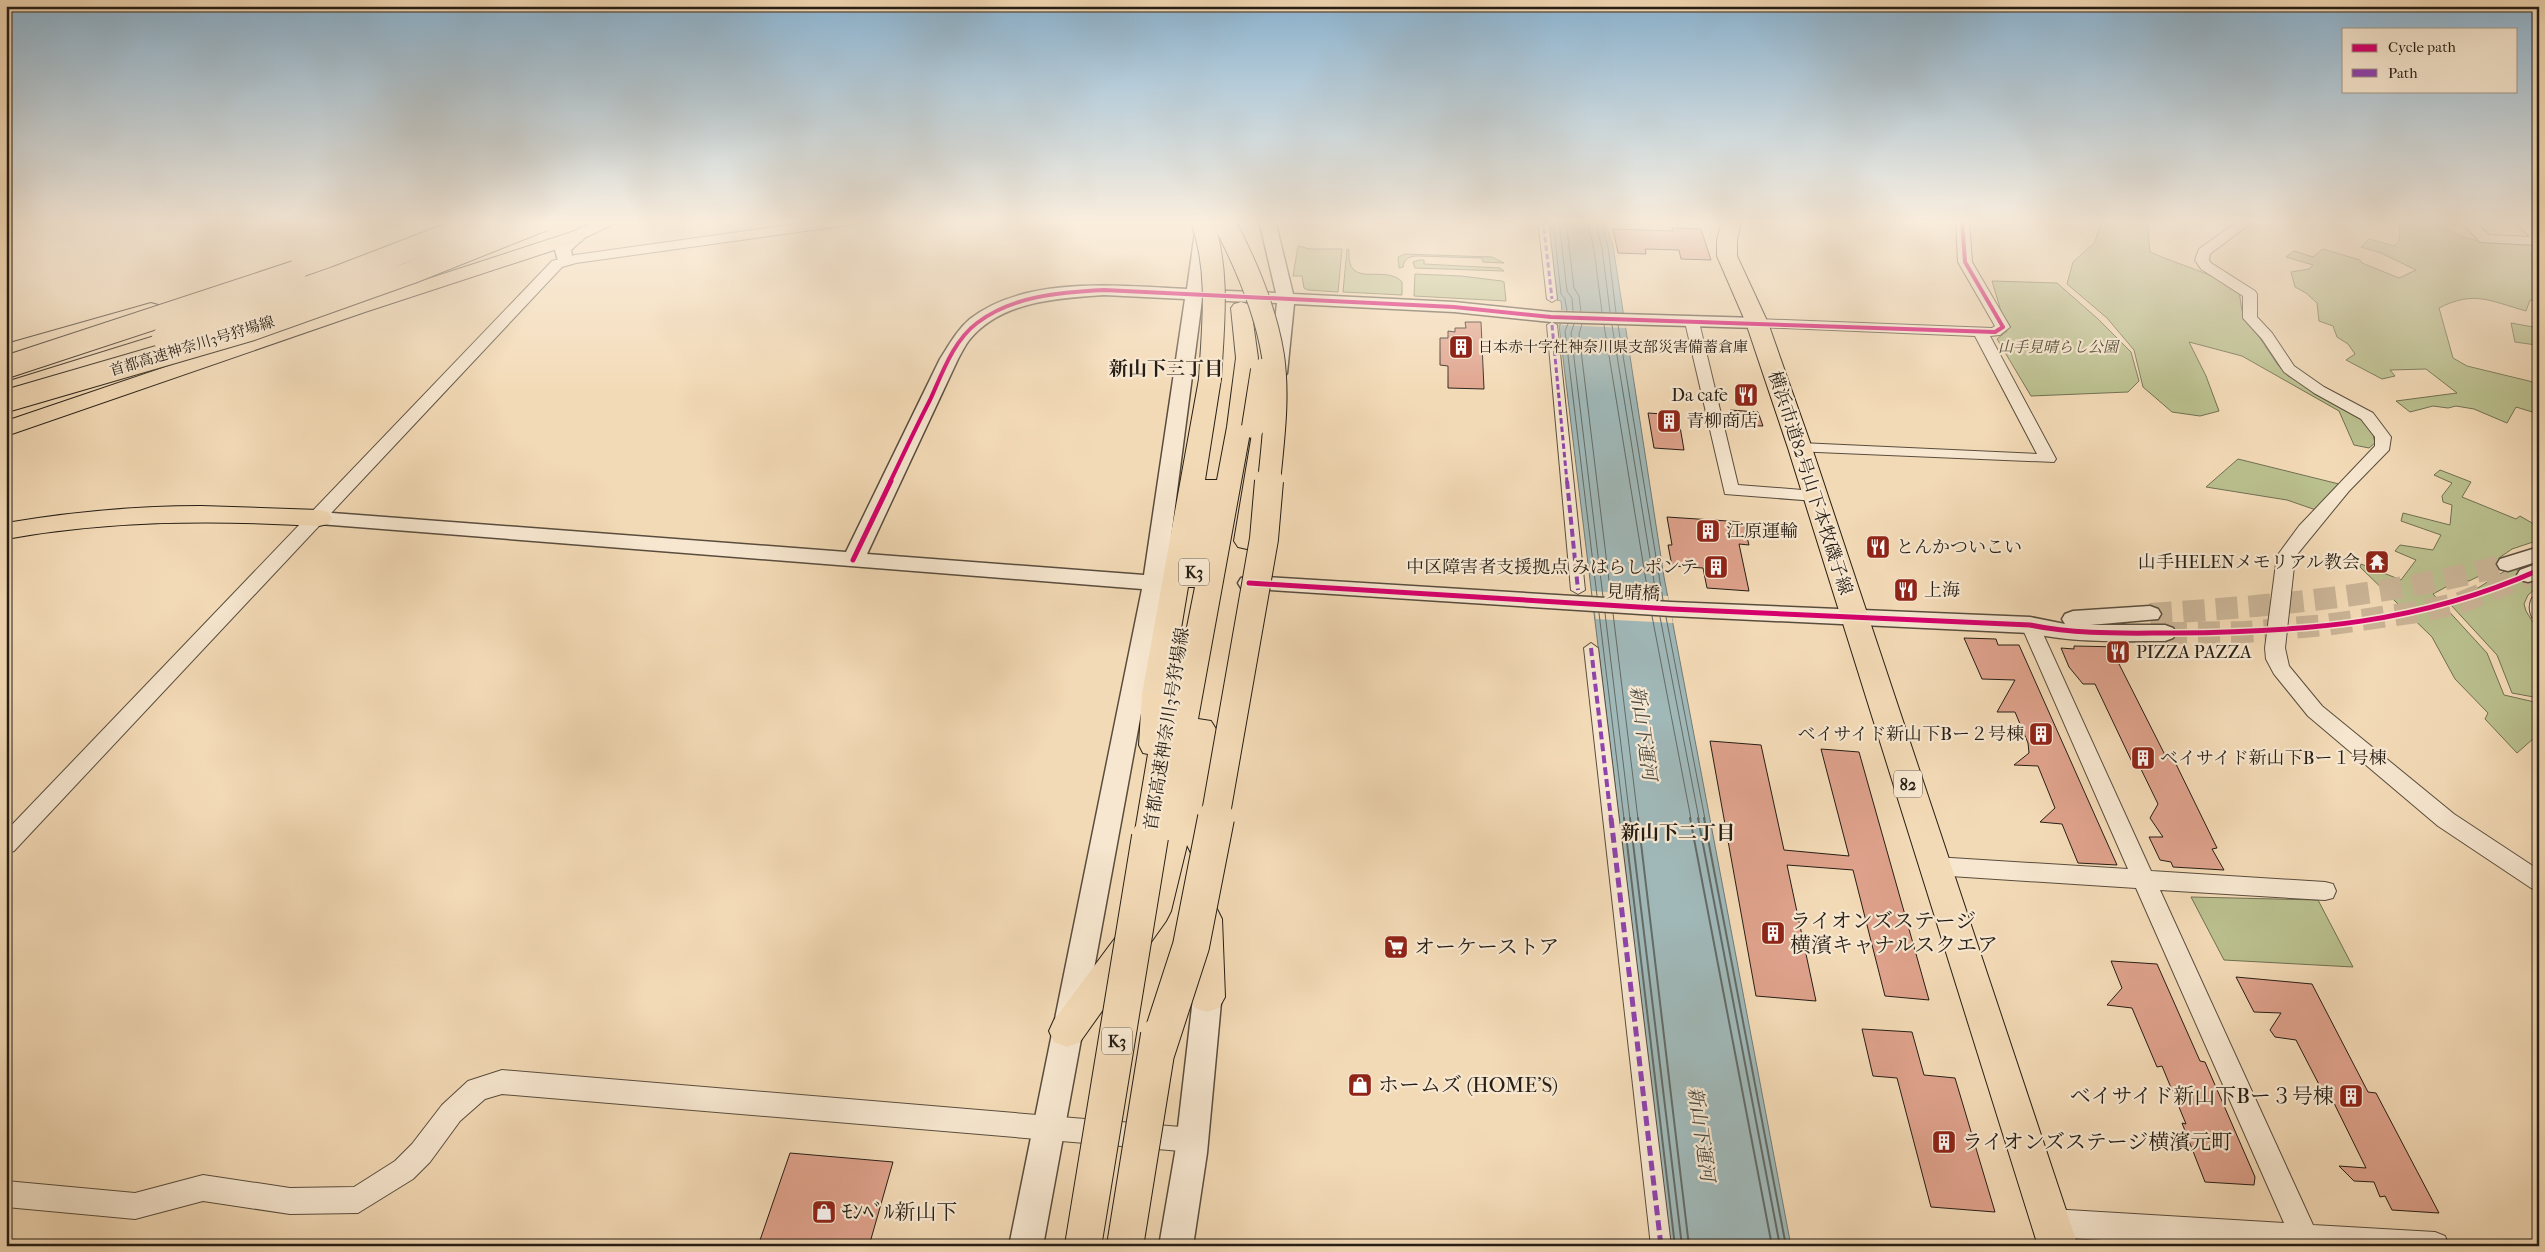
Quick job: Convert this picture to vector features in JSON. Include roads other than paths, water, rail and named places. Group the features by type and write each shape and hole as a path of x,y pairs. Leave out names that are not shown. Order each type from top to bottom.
{"main road":[{"name":"首都高速神奈川3号狩場線","path":"6,367 279,278"},
{"path":"6,352 148,310 239,288 293,278"},
{"path":"6,387 282,295 326,278"},
{"path":"6,387 277,299 331,278"},
{"path":"6,387 295,295 339,278"},
{"path":"6,401 165,349 363,278"},
{"name":"首都高速神奈川3号狩場線","path":"6,401 250,330 393,278"},
{"path":"6,429 358,308 437,278"},
{"name":"K3","path":"1150,837 1156,694 1210,379 1214,301 1212,278"},
{"name":"首都高速神奈川3号狩場線","path":"1083,1246 1201,527 1223,432 1241,308 1240,294 1235,278"},
{"name":"K3","path":"1156,1054 1191,946 1203,891 1264,539 1276,411 1273,356 1264,320 1249,278"},
{"name":"K3","path":"1125,1246 1184,892 1216,731 1268,404 1278,291 1272,278"},
{"name":"横浜市道82号山下本牧磯子線","path":"1738,278 1757,323 1800,448 2054,1234"},
{"name":"K3","path":"1207,998 1200,758 1201,724 1266,344 1278,291"},
{"name":"K3","path":"1067,1031 1154,911 1179,813 1183,721 1240,427 1247,358 1241,308"},
{"path":"6,531 72,520 155,512 233,513 319,518"}],"street":[{"path":"6,845 319,518 542,278"},
{"path":"1026,1246 1067,1031 1086,944 1154,583 1195,278"},
{"path":"1176,1246 1192,1140 1248,583 1285,322 1276,278"},
{"path":"1550,278 1552,299"},
{"path":"853,560 949,359 964,334 985,318 1012,304 1070,291 1104,290 1193,294 1278,291 1454,307 1555,321 1624,320 1757,323 1995,332 2003,327 1975,278"},
{"path":"2226,278 2250,294 2250,318 2295,375 2367,416 2383,437 2383,447 2342,487 2305,530 2286,556 2275,648 2276,659 2291,684 2315,711 2446,820 2539,882"},
{"path":"1555,321 1578,590"},
{"path":"1692,322 1731,490 1815,496"},
{"path":"1800,448 2048,459 1980,332"},
{"path":"319,518 1154,583"},
{"path":"2508,564 2539,554"},
{"name":"見晴橋","path":"1248,583 1594,605 2030,626"},
{"path":"2539,602 2539,613"},
{"path":"2030,626 2044,620 2150,614"},
{"path":"2030,626 2054,631 2165,633"},
{"path":"2030,626 2306,1242"},
{"path":"1591,648 1661,1246"},
{"path":"1935,866 2325,891"},
{"path":"6,1194 135,1206 203,1188 290,1202 358,1200 404,1170 421,1153 451,1113 477,1089 502,1082 1192,1140"},
{"path":"2054,1234 2434,1246"}],"water":[{"name":"新山下運河","path":"1555,278 1618,278 1664,577 1791,1246 1671,1246 1559,325 1563,324 1561,301 1557,300"}],"tunnel":[{"path":"2150,614 2285,603 2375,592 2464,575 2508,564"},
{"path":"2165,633 2246,632 2326,625 2417,612 2460,603 2528,575"}],"place":[{"name":"日本赤十字社神奈川県支部災害備蓄倉庫","path":"1461,347"},
{"name":"Da cafe","path":"1746,395"},
{"name":"青柳商店","path":"1669,421"},
{"name":"江原運輸","path":"1708,531"},
{"name":"とんかついこい","path":"1878,547"},
{"name":"山手HELENメモリアル教会","path":"2377,562"},
{"name":"中区障害者支援拠点 みはらしポンテ","path":"1716,567"},
{"name":"上海","path":"1906,590"},
{"name":"PIZZA PAZZA","path":"2118,652"},
{"name":"ベイサイド新山下Bー２号棟","path":"2041,734"},
{"name":"ベイサイド新山下Bー１号棟","path":"2143,758"},
{"name":"ライオンズステージ 横濱キャナルスクエア","path":"1773,933"},
{"name":"オーケーストア","path":"1396,947"},
{"name":"ホームズ (HOME'S)","path":"1360,1085"},
{"name":"ベイサイド新山下Bー３号棟","path":"2351,1096"},
{"name":"ライオンズステージ横濱元町","path":"1944,1142"},
{"name":"ﾓﾝﾍﾞﾙ新山下","path":"824,1212"}],"district":[{"name":"新山下三丁目","path":"1166,369"},
{"name":"新山下二丁目","path":"1678,833"}],"park label":[{"name":"山手見晴らし公園","path":"2058,347"}]}
